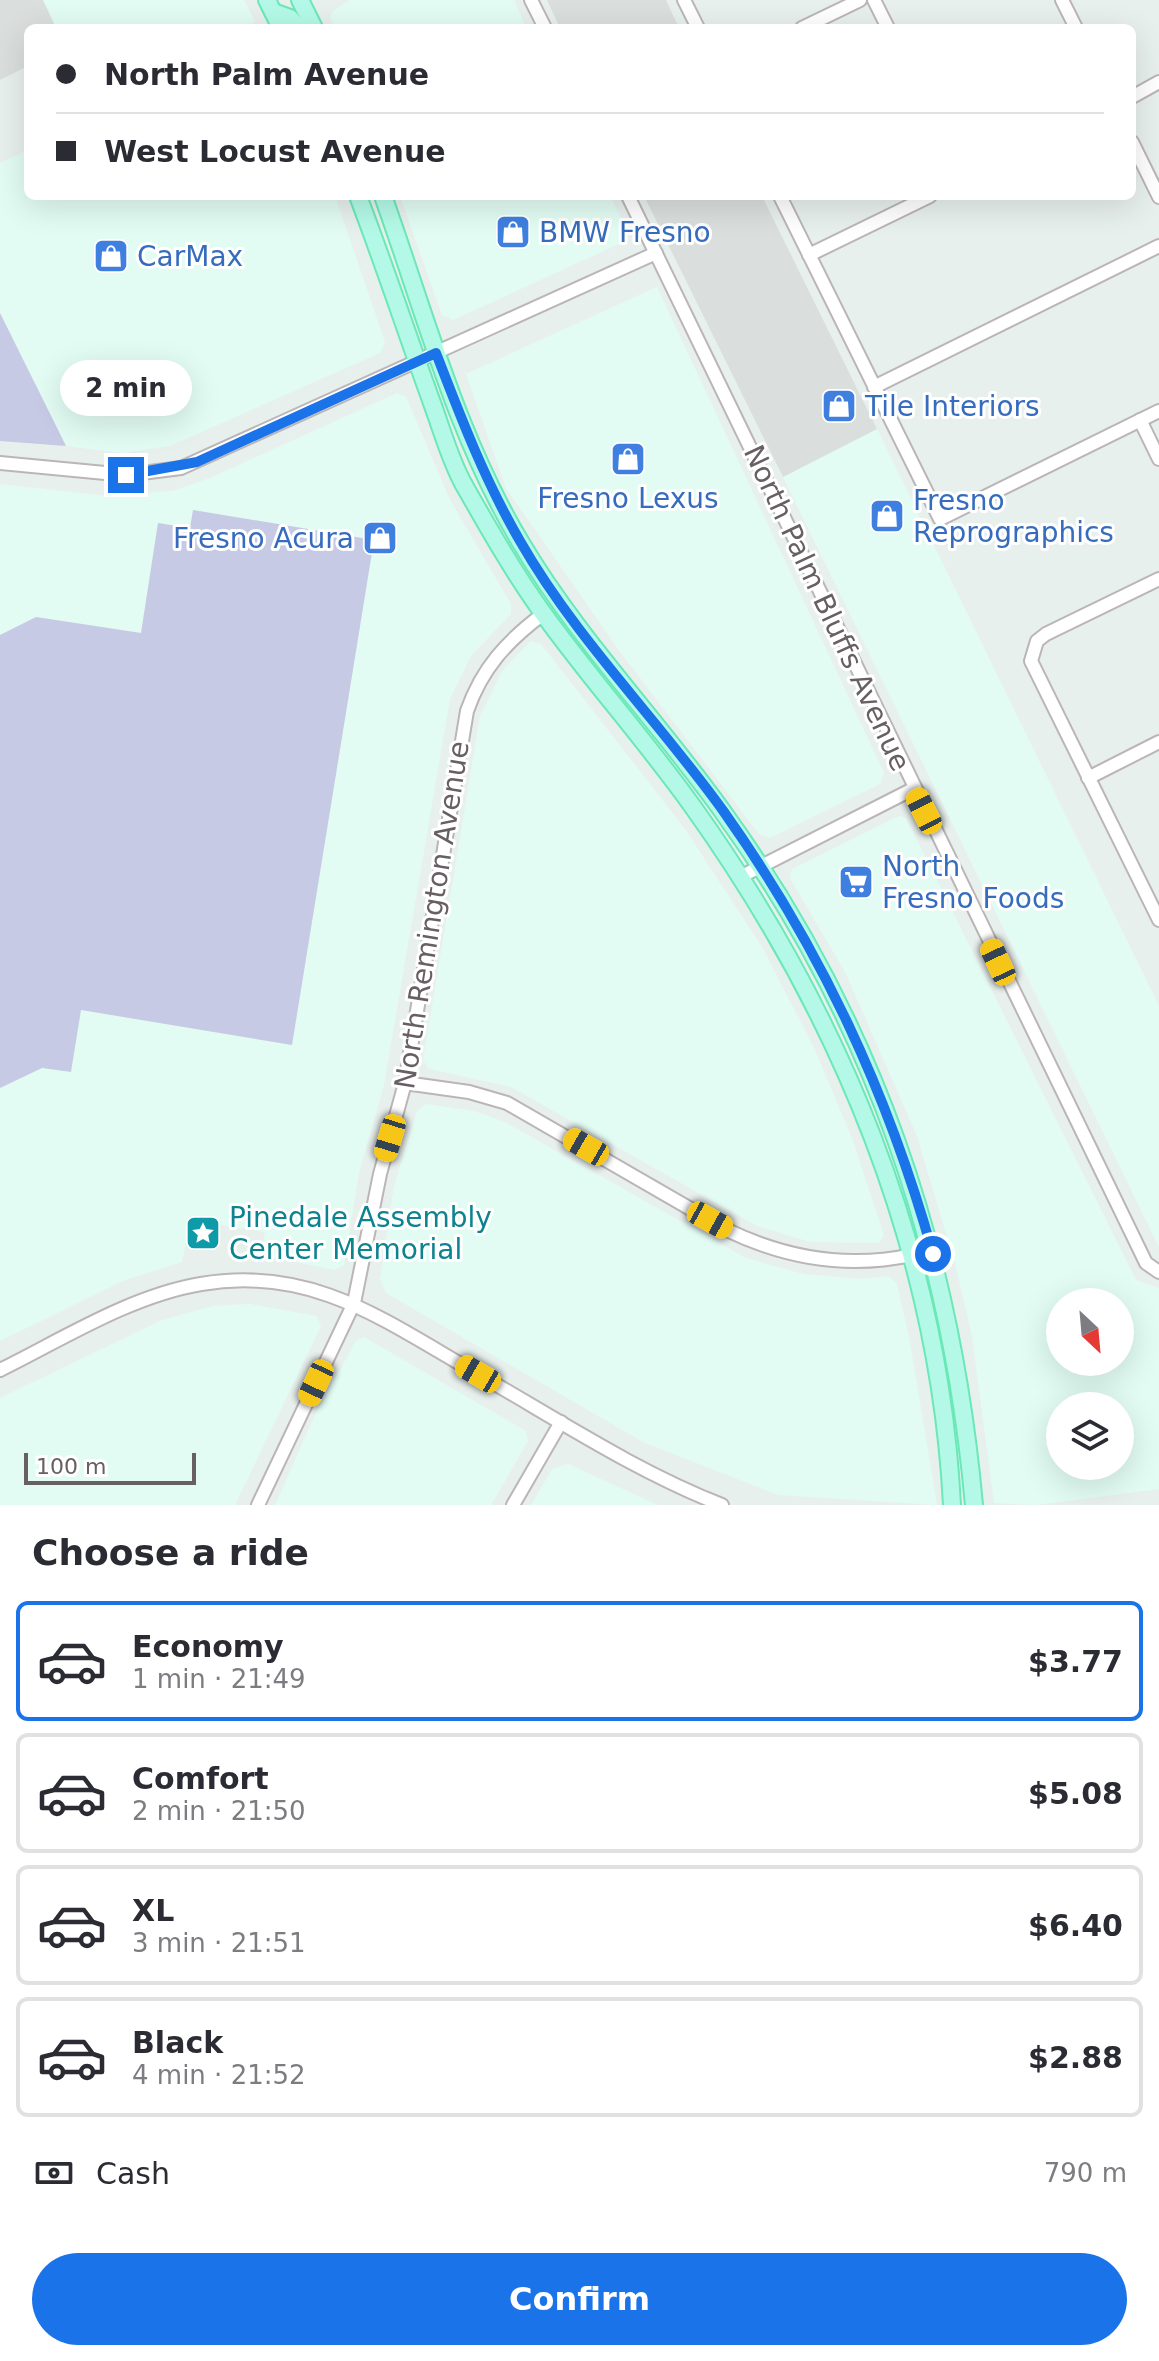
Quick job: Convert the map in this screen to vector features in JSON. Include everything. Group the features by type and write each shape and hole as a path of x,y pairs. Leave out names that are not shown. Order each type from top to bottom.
{"main road":[{"path":"282,24 290,3"},
{"path":"290,3 290,18 295,24"},
{"path":"290,3 310,24"},
{"path":"359,200 461,481 543,614 690,803 742,876 823,1019 895,1194 912,1255 944,1416 952,1505"},
{"path":"384,200 436,353 487,479 521,543 557,597 759,865 817,961 876,1082 893,1124 942,1291 966,1411 974,1505"},
{"path":"543,614 557,616 618,692 656,725"},
{"path":"862,1108 889,1153 919,1244 925,1252 933,1254"},
{"path":"912,1255 922,1260 930,1283 942,1291"}],"street":[{"path":"531,0 543,24"},
{"path":"684,0 696,24"},
{"path":"810,24 860,0"},
{"path":"874,0 886,24"},
{"path":"1062,0 1074,24"},
{"path":"1136,95 1159,82"},
{"path":"1136,150 1159,197"},
{"name":"North Palm Bluffs Avenue","path":"630,200 819,586 913,789 1146,1263 1159,1272"},
{"path":"782,200 940,519 1159,411"},
{"path":"809,255 922,200"},
{"path":"874,387 1159,246"},
{"path":"0,463 126,475 181,468 656,253"},
{"path":"1140,420 1159,459"},
{"path":"1157,911 1035,673 1031,650 1046,634 1159,579"},
{"name":"North Remington Avenue","path":"258,1505 354,1303 380,1174 405,1083 467,711 480,679 499,652 543,614"},
{"path":"1088,778 1159,742"},
{"path":"742,876 913,789"},
{"path":"405,1083 469,1092 507,1103 718,1225 765,1247 803,1258 837,1262 912,1255"},
{"path":"0,1370 131,1306 199,1284 240,1280 279,1282 354,1303 650,1474 722,1505"},
{"path":"513,1505 561,1422"}],"shaded area":[{"path":"0,0 43,0 54,24 24,24 24,68 0,80"},
{"path":"43,0 244,0 255,22 251,24 54,24"},
{"path":"350,0 514,0 524,24 333,24 330,18 333,11"},
{"path":"547,0 666,0 677,24 558,24"},
{"path":"24,152 24,200 336,200 385,342 380,353 170,446 122,453 66,446 0,313 0,163"},
{"path":"401,200 612,200 626,228 621,243 453,320 442,315"},
{"path":"646,200 764,200 877,429 783,477"},
{"path":"657,287 884,773 880,784 770,838 759,834 618,649 506,488 466,374"},
{"path":"0,313 66,446 0,441"},
{"path":"397,393 406,397 450,500 511,604 511,614 471,656 450,699 384,1085 359,1173 344,1265 335,1270 261,1255 265,1232 190,1220 182,1262 125,1280 0,1341 0,1088 42,1068 80,1009 292,1045 374,540 194,510 190,528 158,523 141,633 36,617 0,635 0,484 107,496 173,491 210,478"},
{"path":"877,429 1159,1006 1159,1247 783,477"},
{"path":"193,510 374,540 292,1045 81,1010 71,1072 42,1068 0,1088 0,635 36,617 141,633 158,523 190,528"},
{"path":"531,641 541,644 685,829 762,947 814,1048 852,1138 884,1235 879,1243 810,1242 757,1226 511,1087 429,1069 423,1060 480,717 502,671"},
{"path":"899,816 906,818 1136,1280 1159,1288 1159,1489 1036,1505 994,1503 972,1336 956,1267 917,1136 845,972 790,878 792,869"},
{"path":"426,1104 474,1111 505,1122 746,1258 803,1274 859,1279 888,1276 897,1284 909,1337 937,1505 778,1495 643,1442 386,1293 380,1279 394,1186 417,1111"},
{"path":"250,1304 316,1316 321,1326 235,1505 0,1505 0,1398 162,1320 213,1306"},
{"path":"364,1337 526,1431 528,1441 491,1505 275,1505 316,1413 356,1341"},
{"path":"568,1464 658,1505 531,1505 552,1469"}],"place":[{"name":"BMW Fresno","path":"513,232"},
{"name":"CarMax","path":"111,256"},
{"name":"Tile Interiors","path":"839,406"},
{"name":"Fresno Lexus","path":"628,459"},
{"name":"Fresno Reprographics","path":"887,516"},
{"name":"Fresno Acura","path":"380,538"},
{"name":"North Fresno Foods","path":"856,882"},
{"name":"Pinedale Assembly Center Memorial","path":"203,1233"}],"route":[{"path":"126,475 181,468 197,462 436,353 487,479 521,543 557,597 724,812 817,961 854,1034 893,1124 933,1254"}]}
